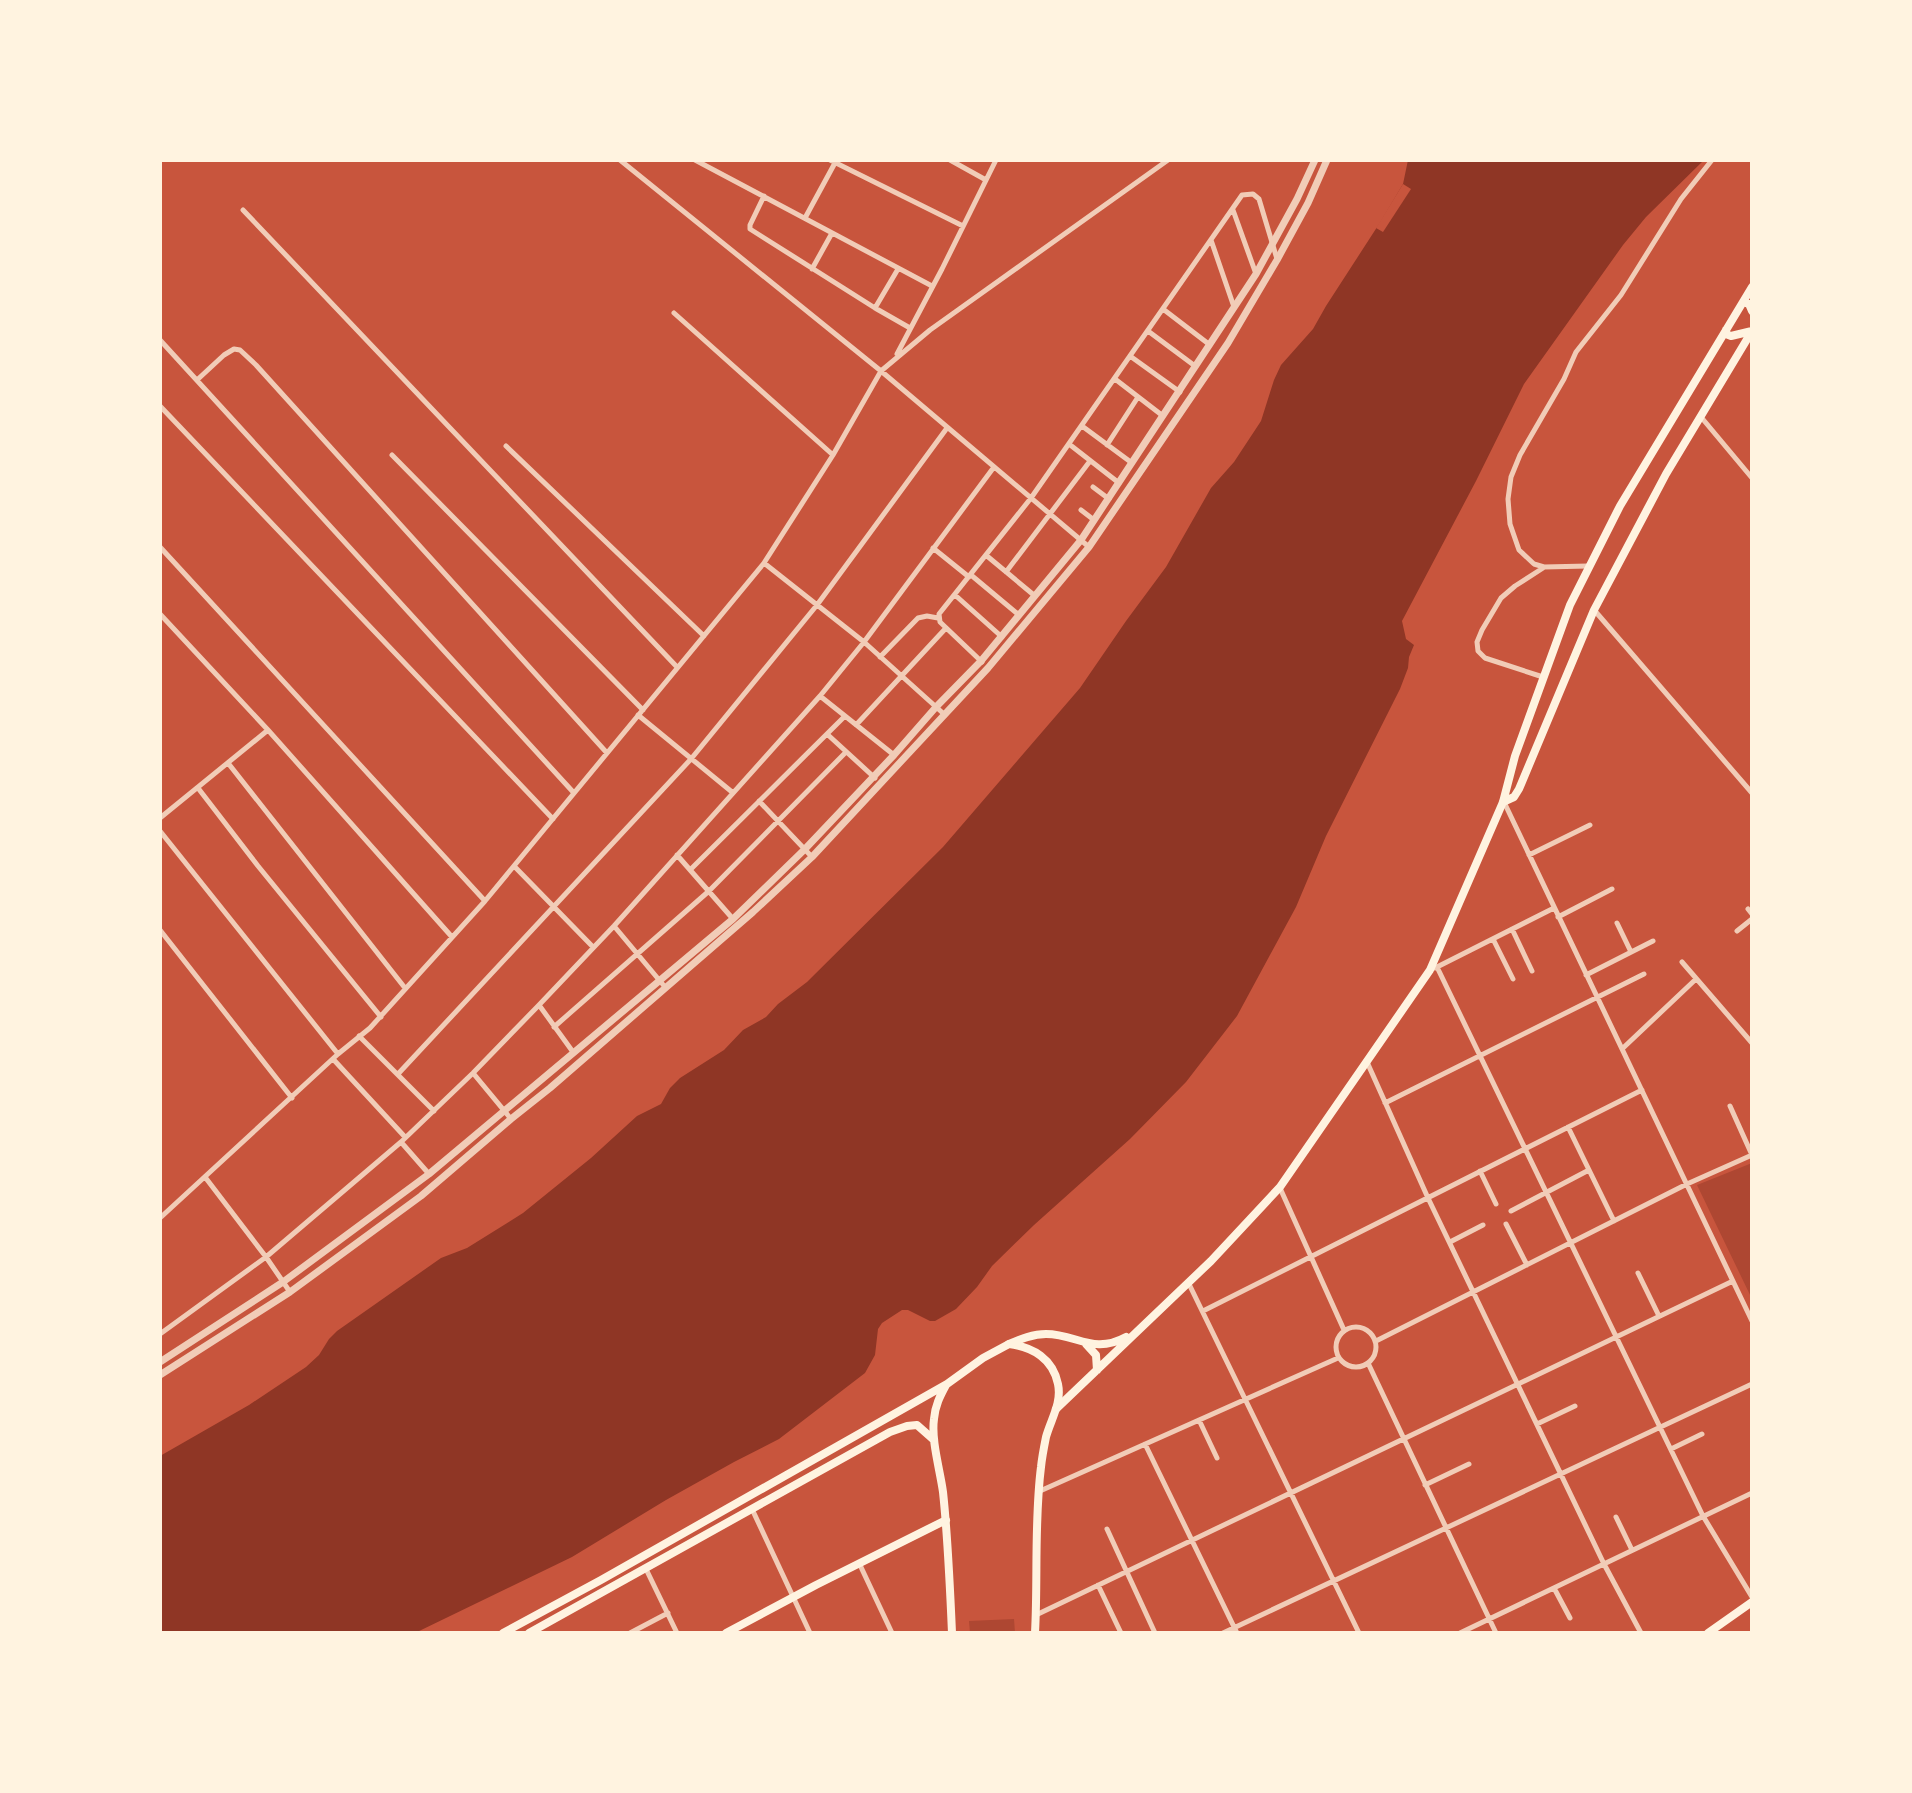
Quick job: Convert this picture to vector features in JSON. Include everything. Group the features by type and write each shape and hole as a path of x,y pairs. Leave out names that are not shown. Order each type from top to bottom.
{"main road":[{"path":"1056,1409 1189,1284 1280,1187 1434,969 1503,802 1515,756 1570,605 1620,506 1752,287"},
{"path":"1743,302 1749,304 1752,311"},
{"path":"1726,330 1731,336 1752,331"},
{"path":"1503,802 1514,797 1519,789 1594,610 1666,474 1752,331"},
{"path":"503,1633 947,1384 1009,1344 1044,1334 1100,1345 1119,1341 1137,1331"},
{"path":"1085,1343 1096,1355 1097,1371"},
{"path":"1009,1344 1032,1349 1042,1356 1050,1364 1058,1386 1059,1398 1047,1436 1038,1492 1035,1633"},
{"path":"947,1384 933,1421 946,1520 952,1633"},
{"path":"529,1633 890,1432 917,1425 934,1440"},
{"path":"726,1633 946,1520"},
{"path":"1708,1633 1752,1600"}],"street":[{"path":"620,160 881,371 1089,547"},
{"path":"695,160 932,286"},
{"path":"710,167 713,160"},
{"path":"950,160 986,180"},
{"path":"895,358 996,160"},
{"path":"160,1218 381,1017 485,901 764,563 833,455 881,371 943,321 1168,160"},
{"path":"160,1375 290,1292 421,1196 550,1088 805,849 981,661 1081,540 1256,274 1315,160"},
{"path":"160,1362 283,1282 429,1174 573,1052 753,912 812,857 988,668 1089,547 1228,343 1308,203 1327,160"},
{"path":"1589,566 1544,567 1534,564 1519,550 1510,524 1508,499 1511,477 1576,352 1621,295 1681,199 1712,160"},
{"path":"805,218 834,161 963,226"},
{"path":"938,618 1031,498 1242,195 1250,193 1257,196 1277,260"},
{"path":"764,196 750,229 910,328"},
{"path":"1297,199 1308,203"},
{"path":"1233,209 1256,274"},
{"path":"243,210 677,667"},
{"path":"812,269 832,233"},
{"path":"1211,240 1234,308"},
{"path":"875,308 898,269"},
{"path":"1163,309 1210,345"},
{"path":"674,313 833,455"},
{"path":"1148,331 1196,367"},
{"path":"160,340 574,793"},
{"path":"197,380 224,355 234,349 240,350 607,753"},
{"path":"1130,356 1180,392"},
{"path":"1115,379 1163,417"},
{"path":"1107,445 1138,397"},
{"path":"160,406 553,819"},
{"path":"1701,417 1752,478"},
{"path":"1082,426 1132,464"},
{"path":"398,1074 691,759 817,605 947,428"},
{"path":"1069,444 1119,483"},
{"path":"506,446 704,636"},
{"path":"392,455 643,710"},
{"path":"1006,572 1090,461"},
{"path":"160,1334 266,1257 403,1140 539,1005 820,696 994,467"},
{"path":"1093,487 1109,499"},
{"path":"1081,510 1094,520"},
{"path":"160,547 485,901"},
{"path":"933,548 1019,615"},
{"path":"986,555 1035,596"},
{"path":"764,563 864,642 945,715"},
{"path":"1544,567 1501,598 1477,642 1478,651 1485,658 1545,678"},
{"path":"955,595 1002,637"},
{"path":"1594,610 1752,793"},
{"path":"160,614 452,937"},
{"path":"880,657 918,618 927,616 938,618 988,668"},
{"path":"856,725 946,628"},
{"path":"820,696 894,755"},
{"path":"638,715 732,792"},
{"path":"690,870 845,716"},
{"path":"160,818 268,730"},
{"path":"827,734 881,784"},
{"path":"554,1027 709,891 846,752"},
{"path":"228,763 405,988"},
{"path":"198,788 381,1017"},
{"path":"759,801 812,857"},
{"path":"1503,802 1752,1321"},
{"path":"1529,855 1590,825"},
{"path":"160,831 429,1174"},
{"path":"677,855 733,919"},
{"path":"514,866 593,947"},
{"path":"1558,917 1612,889"},
{"path":"1554,908 1434,969 1480,1056 1703,1516 1752,1600"},
{"path":"1737,931 1751,914"},
{"path":"1617,923 1631,952"},
{"path":"614,926 663,984"},
{"path":"1512,929 1532,971"},
{"path":"160,930 292,1098"},
{"path":"1493,939 1513,979"},
{"path":"1586,975 1653,941"},
{"path":"1682,962 1751,1042"},
{"path":"1385,1103 1644,974"},
{"path":"1622,1049 1696,979"},
{"path":"539,1005 573,1052"},
{"path":"359,1036 434,1111"},
{"path":"1367,1062 1473,1292 1604,1564 1641,1633"},
{"path":"473,1073 511,1119"},
{"path":"1203,1311 1642,1090"},
{"path":"1376,1341 1687,1184 1752,1155 1730,1106"},
{"path":"1568,1127 1614,1221"},
{"path":"1511,1211 1589,1170"},
{"path":"1480,1171 1496,1204"},
{"path":"205,1177 290,1292"},
{"path":"1280,1187 1344,1330"},
{"path":"1506,1224 1527,1265"},
{"path":"1450,1242 1483,1225"},
{"path":"1638,1273 1659,1316"},
{"path":"1036,1615 1733,1281"},
{"path":"1189,1284 1359,1633"},
{"path":"1363,1327 1376,1341 1375,1353 1368,1363 1348,1366 1338,1358 1336,1340 1344,1330 1363,1327"},
{"path":"1038,1492 1338,1358"},
{"path":"1368,1363 1496,1633"},
{"path":"1223,1633 1236,1630 1333,1581 1752,1384"},
{"path":"1537,1424 1575,1406"},
{"path":"1199,1420 1217,1458"},
{"path":"1671,1449 1702,1434"},
{"path":"1145,1444 1236,1630"},
{"path":"1425,1485 1469,1464"},
{"path":"1462,1633 1752,1493"},
{"path":"752,1508 810,1633"},
{"path":"1616,1517 1632,1550"},
{"path":"1107,1529 1155,1633"},
{"path":"860,1565 892,1633"},
{"path":"646,1569 677,1633"},
{"path":"1098,1585 1121,1633"},
{"path":"1554,1588 1570,1618"},
{"path":"630,1633 668,1613"}],"shaded area":[{"path":"1408,160 1704,160 1646,217 1623,245 1524,384 1402,621 1406,639 1414,645 1408,668 1326,836 1296,907 1237,1016 1186,1082 1130,1139 992,1266 956,1309 935,1321 902,1310 878,1329 875,1355 865,1373 779,1439 666,1500 572,1557 415,1633 160,1633 160,1456 249,1405 306,1367 337,1331 441,1258 467,1248 523,1213 637,1116 661,1104 680,1078 724,1050 743,1030 766,1017 807,982 943,847 1080,688 1166,567 1211,488 1234,462 1261,421 1281,365 1313,329 1403,184"},
{"path":"1752,1163 1752,1299 1697,1185"},
{"path":"1014,1619 1015,1633 970,1633 969,1621"}],"pier":[{"path":"1403,184 1411,189 1383,232 1376,228"}]}
